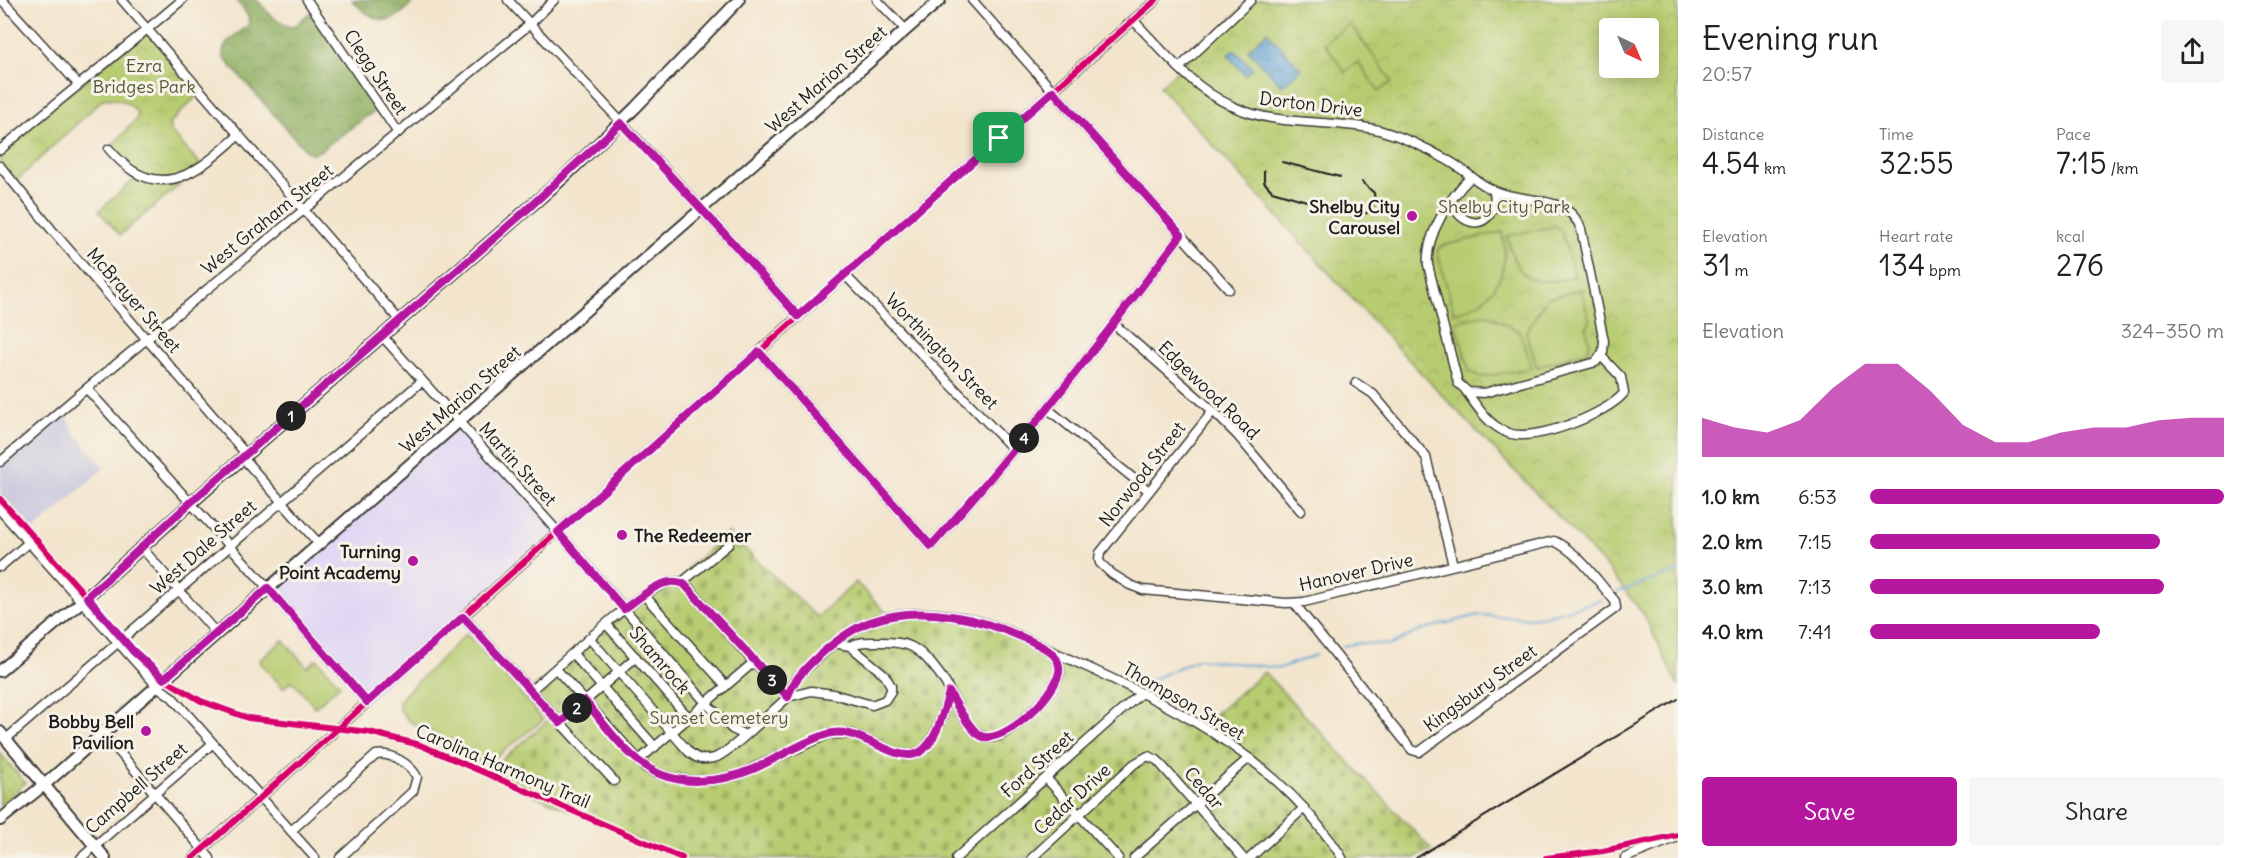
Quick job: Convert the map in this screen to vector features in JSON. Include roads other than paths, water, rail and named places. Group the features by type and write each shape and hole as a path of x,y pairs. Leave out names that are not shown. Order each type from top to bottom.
{"main road":[{"path":"0,671 555,185 621,123 739,0"},
{"name":"West Marion Street","path":"0,820 44,785 217,634 939,0"},
{"path":"3,736 105,858"}],"street":[{"path":"2,0 78,84"},
{"path":"122,0 400,321"},
{"path":"0,150 182,0"},
{"name":"Clegg Street","path":"307,0 398,134"},
{"path":"508,0 798,316"},
{"name":"West Graham Street","path":"0,462 530,24 554,0"},
{"path":"877,0 906,30"},
{"path":"972,0 1229,289"},
{"path":"193,858 845,274 1156,0"},
{"path":"1179,68 1247,1"},
{"name":"Dorton Drive","path":"1133,21 1179,68 1208,92 1233,107 1284,121 1346,123 1380,131 1413,142 1451,162 1494,191 1557,205 1568,210 1576,218 1583,238 1604,341 1601,356"},
{"path":"109,149 131,170 140,175 160,180 173,179 193,172 238,136"},
{"name":"McBrayer Street","path":"0,166 281,502 319,544"},
{"path":"1464,390 1484,393 1587,366 1601,356 1621,377 1625,390 1621,396 1601,411 1577,423 1516,436 1488,422 1464,390 1456,379 1427,256 1428,244 1450,202 1471,177"},
{"path":"1450,202 1460,216 1467,220 1482,220 1490,215 1495,207 1494,191"},
{"path":"759,352 931,546 1048,409 1181,235"},
{"name":"Worthington Street","path":"845,274 1014,450"},
{"name":"Edgewood Road","path":"1114,324 1213,411 1237,435 1301,511"},
{"name":"Martin Street","path":"382,337 558,532 706,703 732,729 745,735"},
{"name":"West Dale Street","path":"3,736 118,643 422,381"},
{"path":"1356,383 1373,394 1426,457 1453,565"},
{"path":"87,389 268,588 367,702"},
{"path":"1048,409 1149,491"},
{"name":"Norwood Street","path":"1099,559 1105,546 1213,411"},
{"path":"0,510 157,686 172,697 315,858"},
{"name":"Hanover Drive","path":"1099,559 1105,569 1112,574 1143,590 1243,601 1294,603 1336,595 1554,541 1563,545 1577,557 1609,594"},
{"path":"0,567 28,543"},
{"path":"530,692 624,609 667,583 681,583 729,544"},
{"path":"142,548 217,634"},
{"path":"681,583 788,697"},
{"name":"Kingsbury Street","path":"1294,603 1412,750 1419,752 1613,612 1616,608 1615,601 1609,594"},
{"path":"644,595 726,686"},
{"name":"Thompson Street","path":"788,697 796,678 834,643 852,630 876,620 902,614 928,614 958,617 999,628 1101,673 1210,730 1249,758 1304,808 1342,858"},
{"path":"463,617 614,781"},
{"name":"Shamrock","path":"607,625 689,718"},
{"path":"590,639 693,756 706,759 722,754 788,697 811,691 833,694 872,705 885,700 891,691 888,678 850,646 834,643"},
{"path":"850,646 861,642 911,646 945,682 949,692 977,733 988,738 999,736 1018,724 1055,684 1059,665 1054,655 1042,647"},
{"path":"573,654 655,747"},
{"path":"560,723 636,657"},
{"path":"639,761 754,662"},
{"path":"556,669 639,761 652,771 665,776 711,781 754,769 829,734 843,733 861,737 897,753 917,754 926,748 935,734 949,692"},
{"name":"Ford Street","path":"956,858 1140,694"},
{"path":"103,733 210,858"},
{"name":"Campbell Street","path":"81,858 212,744"},
{"path":"291,831 376,755 386,754 407,765 417,777 413,791 340,858"},
{"name":"Cedar","path":"1134,764 1148,756 1154,758 1243,858"},
{"path":"1134,858 1249,758"},
{"name":"Cedar Drive","path":"1032,858 1134,764"},
{"path":"1046,778 1118,858"},
{"path":"1250,858 1304,808"},
{"path":"1625,858 1678,837"}],"water":[{"path":"1267,32 1301,69 1282,86 1248,50"},
{"path":"1234,50 1253,68 1245,75 1228,55"}],"waterway":[{"path":"1618,592 1678,571"},
{"path":"1343,646 1360,643 1390,645 1424,629 1479,615 1528,618 1545,616 1602,600"},
{"path":"1142,684 1198,659 1280,668 1316,655"}],"railway":[{"path":"1282,162 1340,177"},
{"path":"1264,171 1264,182 1272,191 1355,215 1367,213 1375,203 1374,193 1362,182"},
{"path":"1416,858 1678,699"}],"place":[{"name":"Shelby City Carousel","path":"1412,216"},
{"name":"The Redeemer","path":"622,535"},
{"name":"Turning Point Academy","path":"413,561"},
{"name":"Bobby Bell Pavilion","path":"146,731"}],"park label":[{"name":"Ezra Bridges Park","path":"144,76"},
{"name":"Shelby City Park","path":"1504,206"},
{"name":"Sunset Cemetery","path":"719,717"}]}
